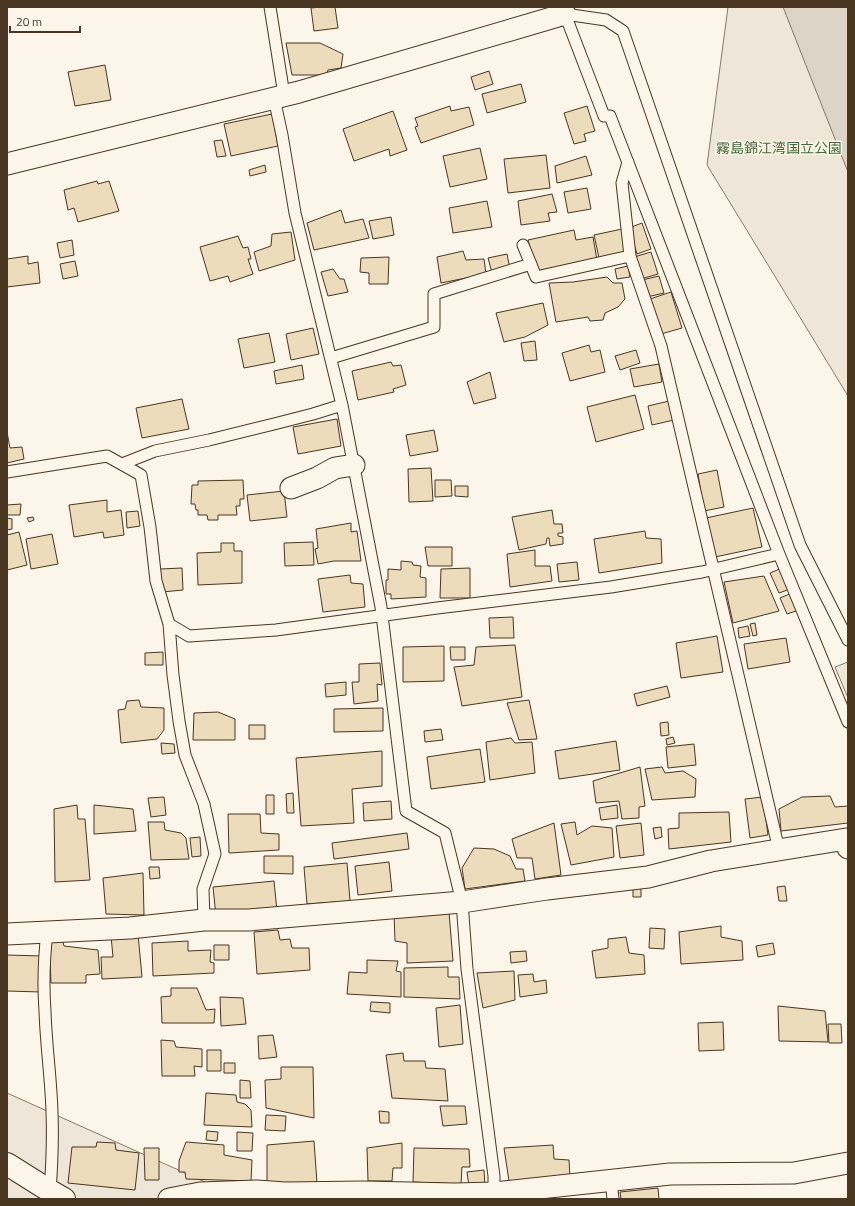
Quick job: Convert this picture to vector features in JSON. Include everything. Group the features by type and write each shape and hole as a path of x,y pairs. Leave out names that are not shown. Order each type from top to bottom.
{"highway":[{"path":"7,1164 57,1195"}],"street":[{"path":"7,164 279,97 382,69 512,29 564,11"},
{"path":"291,488 317,478 335,468 354,465"},
{"path":"7,934 130,928 204,920 249,920 462,902 554,888 648,877 711,861 847,841"},
{"path":"168,1199 200,1193 257,1191 285,1193 370,1192 455,1194 612,1190 670,1174 794,1173 848,1163"}],"lane":[{"path":"270,7 282,135 296,213 342,405 382,615 406,812 445,833 462,902 467,969 494,1176 494,1192"},
{"path":"564,11 604,116 610,116 779,554 848,722"},
{"path":"564,11 606,20 623,31 800,545 848,640"},
{"path":"628,162 622,183 630,256 661,346 779,850"},
{"path":"523,246 536,277 630,256"},
{"path":"331,358 434,327 434,294 531,264"},
{"path":"122,464 155,450 209,440 313,414 342,405"},
{"path":"7,472 107,456 141,475 150,527 156,581 169,624 174,682 185,755 204,804 215,854 203,889 204,920"},
{"path":"169,624 190,636 276,630 382,615 611,587 713,569 779,554"},
{"path":"47,932 44,964 45,1012 52,1112 52,1162 57,1195"}],"green space":[{"name":"霧島錦江湾国立公園","path":"728,7 848,7 848,396 707,165"},
{"path":"7,1093 243,1199 7,1199"}],"shaded area":[{"path":"783,7 848,7 848,172"},
{"path":"848,662 848,698 835,667"}],"building":[{"path":"335,7 338,28 314,31 311,8"},
{"path":"286,43 320,43 343,54 341,68 328,70 326,75 292,75"},
{"path":"105,65 111,100 75,106 68,72"},
{"path":"489,71 493,84 475,90 471,77"},
{"path":"521,84 526,102 487,113 482,94"},
{"path":"450,106 451,111 469,107 474,125 421,143 415,127 418,126 415,118"},
{"path":"587,106 595,131 584,134 586,141 574,144 564,113"},
{"path":"393,111 407,150 390,156 389,149 354,161 343,129"},
{"path":"272,114 278,146 231,156 224,124"},
{"path":"222,140 226,156 217,157 214,141"},
{"path":"480,148 487,179 450,187 443,156"},
{"path":"546,155 550,188 508,193 504,159"},
{"path":"586,156 592,175 557,183 555,166"},
{"path":"265,165 266,172 250,176 249,170"},
{"path":"97,181 98,184 109,181 119,211 78,222 74,208 68,210 64,190"},
{"path":"587,188 591,209 568,213 564,192"},
{"path":"552,194 557,212 548,213 550,221 521,225 518,201"},
{"path":"487,201 492,227 453,233 449,208"},
{"path":"341,210 345,223 363,219 369,238 314,250 307,223"},
{"path":"391,217 394,235 373,239 369,221"},
{"path":"642,223 651,249 637,254 629,228"},
{"path":"622,229 626,253 599,258 594,235"},
{"path":"574,230 576,240 593,237 597,260 536,272 528,240"},
{"path":"291,232 295,260 259,271 254,252 271,246 272,234"},
{"path":"238,236 243,248 248,247 251,259 248,259 253,274 230,282 228,276 210,281 200,247"},
{"path":"72,240 74,255 60,258 57,243"},
{"path":"463,251 466,260 484,259 486,274 441,283 437,257"},
{"path":"651,252 658,274 641,279 634,257"},
{"path":"507,254 510,269 492,273 488,258"},
{"path":"28,256 28,264 38,262 40,283 7,287 7,259"},
{"path":"389,257 388,284 369,284 369,273 360,272 361,258"},
{"path":"75,261 78,276 63,279 60,264"},
{"path":"628,266 630,277 617,279 615,269"},
{"path":"333,269 340,279 344,279 348,292 328,296 321,272"},
{"path":"659,276 664,293 647,297 642,280"},
{"path":"607,277 613,283 622,283 625,299 618,307 605,313 603,320 590,321 588,317 556,322 549,283 573,282"},
{"path":"671,292 682,328 661,334 650,299"},
{"path":"543,303 548,325 525,337 504,342 496,313"},
{"path":"313,328 319,354 291,360 286,334"},
{"path":"269,333 275,362 244,368 238,339"},
{"path":"535,341 537,360 524,361 521,343"},
{"path":"589,345 591,352 600,350 605,372 570,381 562,353"},
{"path":"636,350 640,363 620,370 615,356"},
{"path":"391,362 393,366 401,365 406,385 393,389 394,392 358,400 352,371"},
{"path":"659,364 662,382 634,387 630,369"},
{"path":"302,365 304,379 276,384 274,371"},
{"path":"490,372 496,398 474,404 467,382"},
{"path":"635,395 644,429 596,442 587,407"},
{"path":"182,399 189,429 142,438 136,408"},
{"path":"669,401 674,420 652,425 648,406"},
{"path":"337,419 341,446 298,454 293,427"},
{"path":"434,430 438,451 410,456 406,435"},
{"path":"7,432 10,448 22,447 24,459 7,463"},
{"path":"431,468 433,501 409,502 408,469"},
{"path":"717,470 724,507 704,511 698,474"},
{"path":"243,480 244,499 240,499 240,506 236,506 237,515 218,515 218,520 208,520 207,515 198,515 198,510 196,510 195,504 191,504 192,485 198,485 198,481"},
{"path":"435,480 451,480 452,496 435,497"},
{"path":"455,486 468,486 468,497 455,496"},
{"path":"284,491 287,517 250,521 247,495"},
{"path":"107,500 107,512 121,510 124,535 104,538 103,532 74,537 69,505"},
{"path":"21,504 20,515 7,515 7,505"},
{"path":"753,508 762,547 715,557 706,518"},
{"path":"552,510 554,524 562,524 563,533 558,533 558,536 563,537 563,544 550,546 549,538 547,538 546,544 519,550 512,517"},
{"path":"138,511 140,526 127,528 126,512"},
{"path":"33,517 34,520 29,522 27,518"},
{"path":"7,518 12,519 12,529 7,530"},
{"path":"351,523 351,532 357,531 361,561 334,561 318,564 315,549 318,548 316,529"},
{"path":"645,531 646,538 661,539 662,563 599,573 594,539"},
{"path":"19,532 27,565 7,570 7,535"},
{"path":"52,534 58,564 31,569 26,539"},
{"path":"313,542 314,565 285,566 284,543"},
{"path":"221,543 234,543 234,551 242,551 242,583 198,585 197,553 221,552"},
{"path":"425,547 452,547 452,566 428,566"},
{"path":"535,550 535,566 550,566 552,581 510,587 507,554"},
{"path":"401,561 412,562 413,565 421,566 420,577 426,578 426,597 391,599 391,594 386,594 388,569 401,570"},
{"path":"577,562 579,580 559,582 557,564"},
{"path":"182,568 183,590 162,592 160,569"},
{"path":"470,568 470,598 440,598 441,569"},
{"path":"782,568 790,589 779,593 770,573"},
{"path":"350,575 351,583 363,584 365,607 323,612 318,579"},
{"path":"764,576 779,611 733,623 724,582"},
{"path":"792,593 799,610 787,614 780,598"},
{"path":"513,617 514,638 490,638 489,618"},
{"path":"755,623 757,635 753,636 750,624"},
{"path":"748,626 750,636 739,638 738,628"},
{"path":"717,636 723,672 681,678 676,643"},
{"path":"786,638 790,662 748,669 744,644"},
{"path":"515,645 522,697 462,706 454,667 474,665 476,647"},
{"path":"444,646 444,681 403,682 403,647"},
{"path":"450,647 465,647 465,660 451,660"},
{"path":"163,652 163,665 145,665 145,653"},
{"path":"380,663 382,685 377,684 378,701 354,704 352,682 359,682 359,664"},
{"path":"346,682 346,695 326,697 325,684"},
{"path":"667,686 670,697 637,706 634,694"},
{"path":"139,700 141,707 164,708 164,730 157,739 121,743 118,710 125,709 127,701"},
{"path":"529,700 537,739 519,740 507,703"},
{"path":"383,708 383,731 334,732 334,709"},
{"path":"218,712 235,719 235,740 193,740 194,713"},
{"path":"668,722 669,735 661,736 660,723"},
{"path":"249,725 265,725 265,739 249,739"},
{"path":"441,729 443,740 425,742 424,731"},
{"path":"673,737 675,743 667,745 666,739"},
{"path":"511,738 515,743 532,742 535,773 490,780 486,742"},
{"path":"616,741 620,770 559,779 555,751"},
{"path":"161,743 174,744 175,753 162,754"},
{"path":"694,744 696,765 668,768 666,747"},
{"path":"480,749 485,782 431,789 427,757"},
{"path":"382,751 382,786 352,789 354,823 301,826 296,758"},
{"path":"640,767 645,806 639,807 639,818 622,819 619,801 596,803 593,781"},
{"path":"662,767 665,773 683,771 696,779 695,797 652,800 645,769"},
{"path":"293,793 294,813 287,813 286,794"},
{"path":"266,795 274,795 274,814 266,814"},
{"path":"830,796 835,807 848,806 848,823 781,831 779,809 802,797"},
{"path":"164,797 166,815 151,817 148,798"},
{"path":"763,797 768,835 750,838 745,799"},
{"path":"391,801 392,819 364,821 363,803"},
{"path":"77,805 78,819 85,819 90,880 55,882 54,809"},
{"path":"94,805 133,809 136,831 94,834"},
{"path":"617,805 618,818 601,820 599,808"},
{"path":"729,812 731,842 669,849 668,829 679,828 679,813"},
{"path":"228,814 260,814 261,833 279,834 279,850 229,853"},
{"path":"148,822 164,822 165,830 181,833 186,838 189,859 151,860"},
{"path":"575,822 577,835 592,826 612,828 614,857 571,865 561,824"},
{"path":"554,823 561,875 535,879 532,858 517,858 512,839"},
{"path":"641,823 644,855 620,858 616,826"},
{"path":"661,827 662,837 655,839 653,828"},
{"path":"407,833 409,849 334,859 332,843"},
{"path":"200,837 201,856 192,857 190,838"},
{"path":"474,848 494,849 510,856 516,869 523,869 525,881 465,889 462,868"},
{"path":"264,856 293,856 293,874 264,873"},
{"path":"389,862 392,891 358,895 355,866"},
{"path":"347,863 350,901 307,904 304,867"},
{"path":"149,867 159,867 160,878 150,879"},
{"path":"143,873 144,915 106,914 103,878"},
{"path":"633,880 641,880 641,897 633,897"},
{"path":"274,881 277,911 216,916 213,887"},
{"path":"785,886 787,901 779,901 777,887"},
{"path":"394,912 449,912 453,961 407,963 407,943 395,941"},
{"path":"721,926 721,937 742,941 743,960 681,964 679,932"},
{"path":"650,928 665,929 664,949 649,948"},
{"path":"278,930 280,940 290,939 292,948 309,948 310,970 257,974 254,932"},
{"path":"138,934 142,977 102,979 101,957 113,957 111,936"},
{"path":"49,935 62,938 64,946 98,950 100,974 86,975 86,983 51,983"},
{"path":"626,937 629,953 644,955 645,974 596,978 592,951 608,948 608,939"},
{"path":"188,941 188,951 211,950 210,962 214,963 214,973 153,976 152,943"},
{"path":"773,943 775,954 758,957 756,946"},
{"path":"214,945 229,945 229,960 214,960"},
{"path":"526,951 527,961 511,963 510,952"},
{"path":"7,955 42,956 41,992 7,991"},
{"path":"367,960 398,961 396,971 401,972 401,997 347,994 349,972 367,973"},
{"path":"448,967 448,977 459,977 460,999 404,997 404,968"},
{"path":"514,971 515,1000 483,1008 477,973"},
{"path":"533,974 534,982 546,980 547,993 520,997 518,975"},
{"path":"171,988 197,988 206,1010 215,1009 214,1023 162,1023 161,997 171,996"},
{"path":"220,997 243,998 246,1024 221,1026"},
{"path":"371,1002 390,1003 390,1013 370,1011"},
{"path":"460,1005 463,1044 439,1047 436,1008"},
{"path":"778,1006 825,1011 828,1042 779,1041"},
{"path":"723,1022 724,1050 699,1051 698,1023"},
{"path":"828,1024 841,1024 842,1043 829,1043"},
{"path":"273,1035 277,1057 259,1059 258,1036"},
{"path":"161,1040 174,1041 176,1047 202,1049 202,1067 194,1066 195,1076 162,1076"},
{"path":"207,1050 221,1050 221,1071 207,1071"},
{"path":"403,1053 404,1061 425,1061 426,1068 445,1069 448,1101 392,1098 386,1055"},
{"path":"224,1063 235,1063 235,1073 224,1073"},
{"path":"281,1067 313,1067 314,1118 266,1108 265,1080 281,1079"},
{"path":"240,1080 250,1081 251,1098 240,1098"},
{"path":"206,1093 236,1095 237,1102 245,1104 251,1110 252,1127 204,1125"},
{"path":"440,1106 465,1106 467,1124 443,1126"},
{"path":"379,1111 389,1112 389,1123 380,1123"},
{"path":"266,1115 286,1116 285,1131 265,1130"},
{"path":"207,1131 218,1132 217,1141 206,1140"},
{"path":"237,1132 253,1133 252,1151 237,1151"},
{"path":"314,1141 317,1183 267,1183 267,1145"},
{"path":"97,1142 115,1143 116,1150 139,1153 135,1190 68,1183 72,1147 96,1147"},
{"path":"186,1142 224,1145 224,1155 252,1160 251,1181 186,1179 185,1172 179,1172 179,1161"},
{"path":"402,1143 402,1168 393,1168 392,1181 368,1181 367,1148"},
{"path":"553,1145 554,1159 569,1160 570,1177 509,1181 504,1148"},
{"path":"144,1148 159,1148 159,1180 145,1180"},
{"path":"414,1148 469,1149 470,1167 462,1167 461,1184 413,1182"},
{"path":"484,1170 485,1187 469,1186 467,1172"},
{"path":"658,1188 659,1199 621,1199 620,1192"}]}
